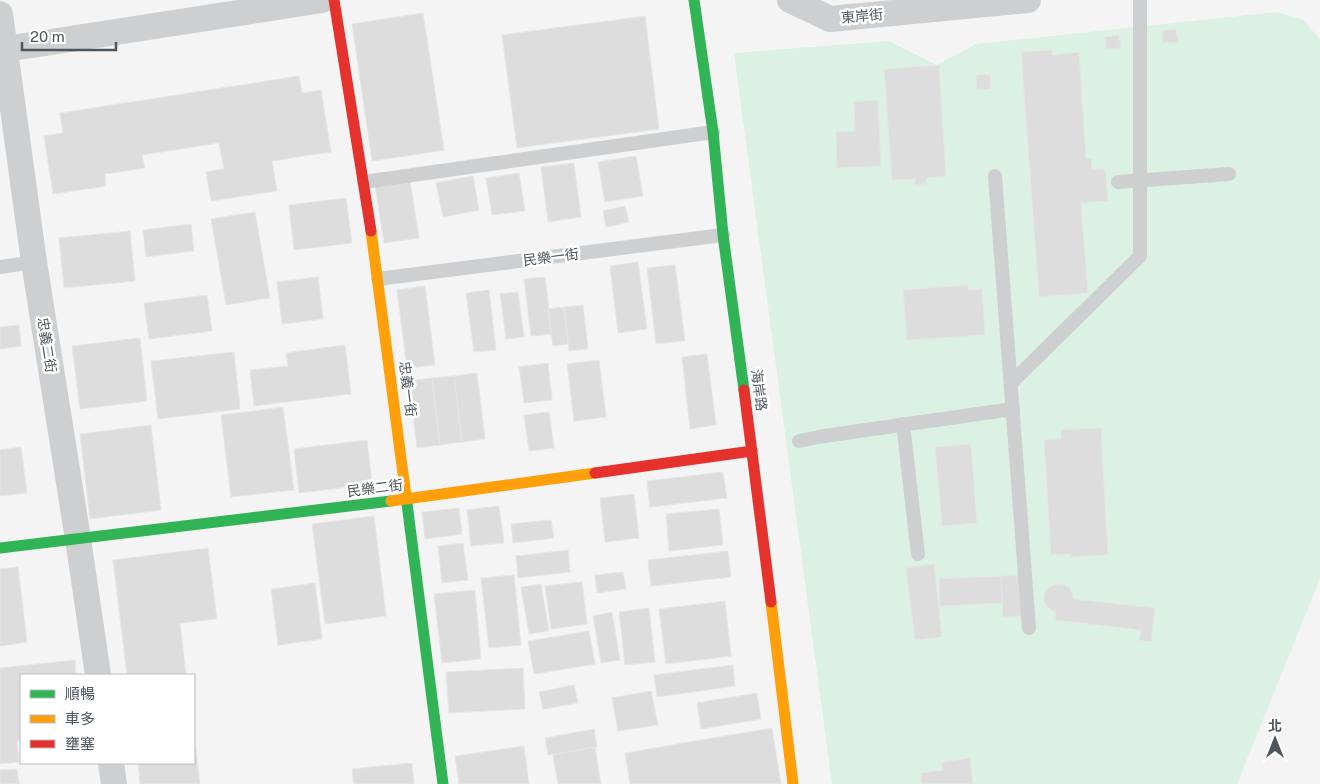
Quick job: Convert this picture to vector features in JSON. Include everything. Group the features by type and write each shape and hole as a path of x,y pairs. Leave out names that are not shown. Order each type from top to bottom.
{"street":[{"path":"2,50 322,0"},
{"name":"忠義一街","path":"334,0 378,279 442,784"},
{"name":"海岸路","path":"694,0 713,132 723,235 793,784"},
{"name":"東岸街","path":"790,0 830,19 1028,0"},
{"name":"忠義二街","path":"0,14 2,50 98,674"},
{"name":"民樂二街","path":"0,548 406,499 752,451"},
{"path":"111,764 114,784"}],"lane":[{"path":"1011,383 1140,256 1140,0"},
{"path":"364,182 713,132"},
{"path":"1118,182 1228,174"},
{"path":"995,176 1029,628"},
{"name":"民樂一街","path":"378,279 723,235"},
{"path":"0,267 34,262"},
{"path":"800,442 824,436 903,424 1013,410"},
{"path":"903,424 918,554"}],"green space":[{"path":"1277,12 1303,20 1319,38 1320,42 1320,579 1237,784 832,784 734,53 889,41 937,65 976,44"}],"building":[{"path":"423,13 444,150 372,161 352,24"},
{"path":"645,16 659,129 517,148 502,35"},
{"path":"1176,29 1178,42 1163,43 1162,31"},
{"path":"1119,35 1121,48 1106,49 1105,37"},
{"path":"1052,50 1052,55 1079,52 1086,159 1091,158 1092,170 1105,169 1108,201 1081,203 1088,293 1039,297 1021,52"},
{"path":"939,65 946,176 926,178 927,184 915,185 915,179 892,180 884,69"},
{"path":"990,74 991,89 977,90 976,75"},
{"path":"299,76 302,93 321,90 331,152 272,161 277,191 211,201 206,172 224,169 219,143 142,155 145,168 105,174 106,186 53,194 44,136 63,133 60,113"},
{"path":"878,100 881,166 837,168 836,132 855,131 854,102"},
{"path":"636,156 643,196 605,202 598,162"},
{"path":"574,163 581,217 548,222 541,167"},
{"path":"519,173 525,211 492,215 486,178"},
{"path":"473,176 479,210 443,217 436,183"},
{"path":"410,180 419,238 384,243 375,185"},
{"path":"346,198 352,243 294,250 289,205"},
{"path":"625,206 629,222 606,227 603,211"},
{"path":"255,212 270,298 226,305 211,219"},
{"path":"191,224 194,251 146,257 143,230"},
{"path":"130,231 135,281 64,288 59,238"},
{"path":"638,262 647,329 618,333 610,266"},
{"path":"675,265 685,341 656,344 647,268"},
{"path":"318,277 323,319 282,324 277,282"},
{"path":"545,277 552,334 531,336 524,279"},
{"path":"968,285 969,290 982,289 985,335 907,340 903,290"},
{"path":"425,286 435,365 407,368 397,290"},
{"path":"489,290 496,350 474,352 466,293"},
{"path":"518,292 524,337 506,339 500,294"},
{"path":"207,295 212,331 149,339 144,303"},
{"path":"583,305 588,349 569,351 564,307"},
{"path":"564,307 568,344 553,346 548,309"},
{"path":"19,325 21,346 0,349 0,327"},
{"path":"140,338 147,401 80,409 72,346"},
{"path":"345,345 351,394 254,406 250,370 288,366 286,353"},
{"path":"234,352 240,409 158,419 151,361"},
{"path":"707,354 716,425 690,429 682,357"},
{"path":"599,360 606,417 574,421 567,364"},
{"path":"548,363 552,400 524,403 519,367"},
{"path":"477,373 485,439 462,442 454,376"},
{"path":"454,376 462,442 440,445 432,378"},
{"path":"432,378 440,445 417,448 409,381"},
{"path":"283,407 294,490 231,497 221,415"},
{"path":"549,412 554,448 529,451 524,415"},
{"path":"151,425 161,510 90,519 80,434"},
{"path":"1101,428 1108,555 1070,557 1070,554 1051,555 1044,440 1061,439 1061,430"},
{"path":"367,440 372,484 299,493 294,449"},
{"path":"971,444 977,523 942,526 935,447"},
{"path":"21,447 27,493 0,496 0,450"},
{"path":"723,472 727,498 650,507 647,481"},
{"path":"634,494 639,538 605,542 600,498"},
{"path":"499,506 504,543 471,546 467,510"},
{"path":"459,508 462,534 425,539 422,512"},
{"path":"719,509 723,545 669,551 666,514"},
{"path":"374,516 386,616 325,624 312,524"},
{"path":"551,520 554,538 513,543 511,524"},
{"path":"463,543 468,580 442,583 438,546"},
{"path":"208,548 217,619 180,623 186,674 127,674 113,560"},
{"path":"568,550 570,572 518,578 516,556"},
{"path":"728,551 731,577 651,586 648,560"},
{"path":"934,564 942,637 915,640 906,568"},
{"path":"18,567 27,642 0,646 0,569"},
{"path":"623,572 626,589 597,593 595,575"},
{"path":"514,575 521,645 489,648 481,578"},
{"path":"1023,575 1024,616 1003,617 1001,576"},
{"path":"1001,576 1002,603 940,606 939,579"},
{"path":"582,582 587,624 551,629 545,586"},
{"path":"315,583 322,639 278,645 271,589"},
{"path":"541,584 549,631 529,634 521,587"},
{"path":"1063,584 1070,588 1073,599 1155,608 1151,642 1139,640 1141,630 1055,620 1056,612 1048,608 1044,601 1045,593 1049,587"},
{"path":"475,590 481,659 442,663 434,594"},
{"path":"725,601 731,656 666,664 659,609"},
{"path":"649,608 655,662 625,665 619,612"},
{"path":"612,612 620,660 601,663 593,616"},
{"path":"589,631 595,664 534,674 528,641"},
{"path":"75,660 76,674 20,674 20,740 17,741 19,762 0,764 0,668"},
{"path":"733,665 735,686 657,697 654,675"},
{"path":"523,668 525,709 449,713 446,672"},
{"path":"574,685 578,703 543,709 539,692"},
{"path":"651,691 658,725 618,731 612,698"},
{"path":"757,693 761,719 701,729 697,703"},
{"path":"772,728 781,784 630,784 625,753"},
{"path":"594,729 597,747 548,755 545,738"},
{"path":"195,742 200,784 140,784 138,764 195,764"},
{"path":"524,746 529,784 459,784 455,756"},
{"path":"595,747 601,784 558,784 553,755"},
{"path":"970,758 973,784 922,784 920,773 943,770 942,762"},
{"path":"412,763 414,784 354,784 352,769"},
{"path":"17,769 19,784 0,784 0,770"}],"traffic: fast":[{"path":"694,0 713,132 723,235 744,390"},
{"path":"406,496 443,784"},
{"path":"0,548 391,501"}],"traffic: slow":[{"path":"371,231 406,496"},
{"path":"391,501 595,473"},
{"path":"771,602 793,784"}],"traffic: jam":[{"path":"334,0 371,231"},
{"path":"744,390 771,602"},
{"path":"595,473 752,451"}]}
